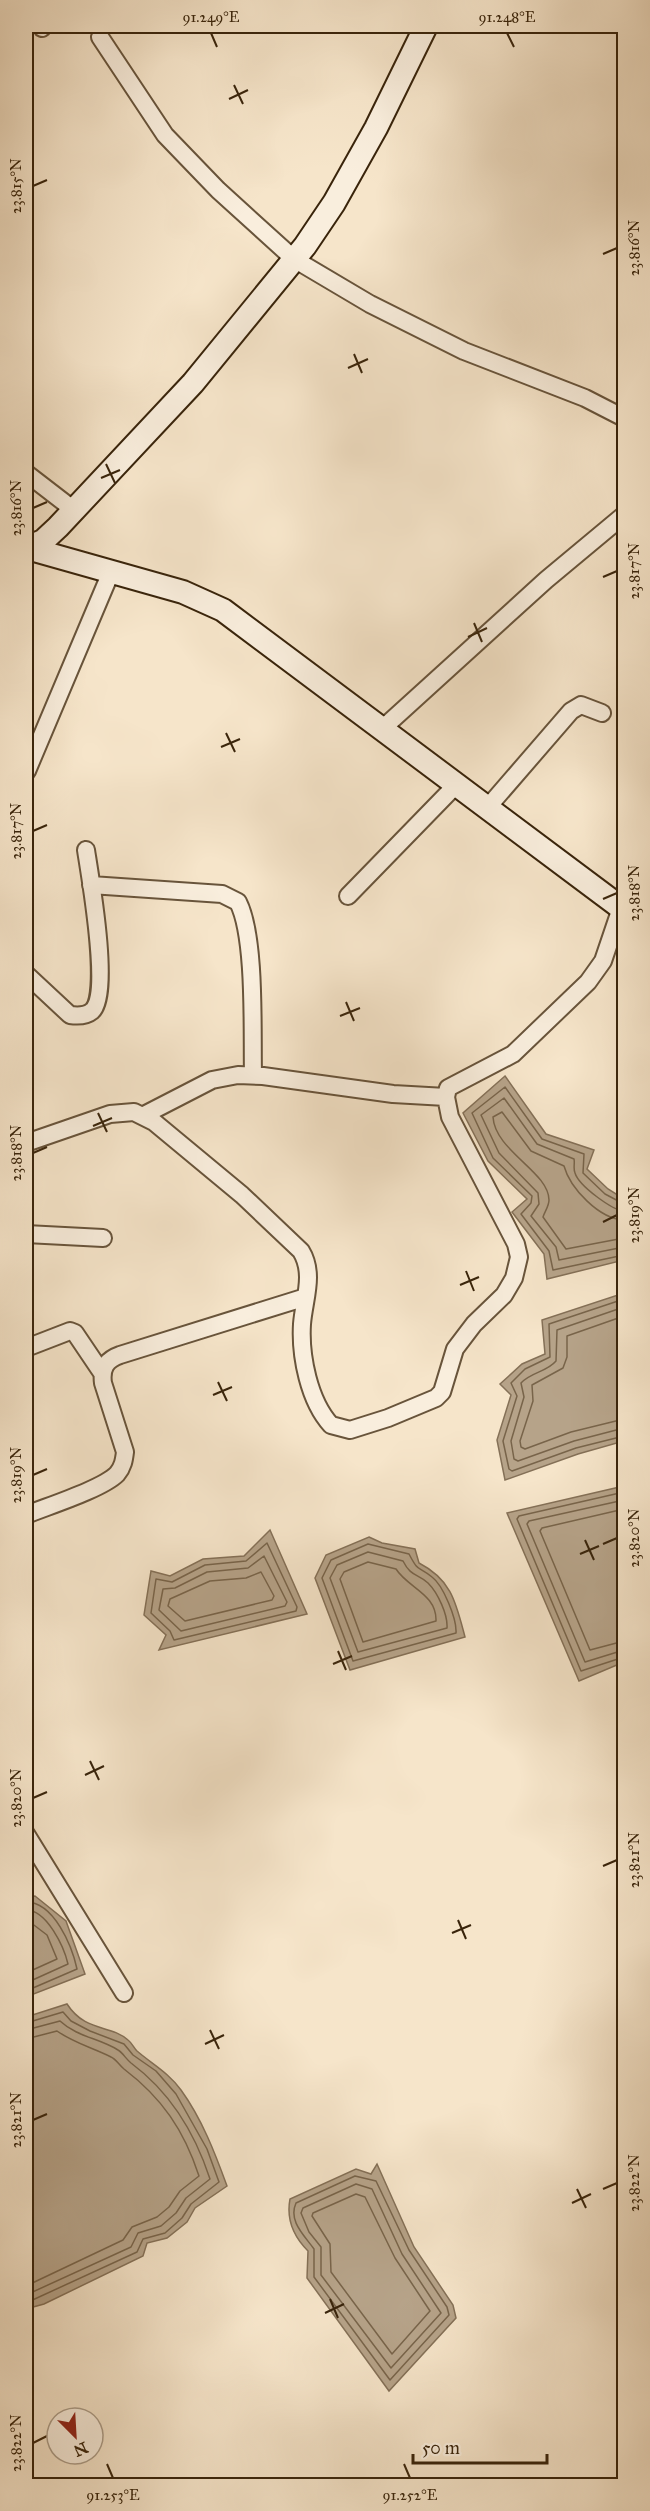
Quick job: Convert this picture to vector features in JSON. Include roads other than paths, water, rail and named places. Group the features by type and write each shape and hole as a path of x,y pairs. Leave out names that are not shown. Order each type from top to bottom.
{"street":[{"path":"26,548 43,541 75,510 193,383 294,259 334,203 366,147 426,26"},
{"path":"100,37 165,135 218,190 294,259 370,304 464,351 585,398 624,418"},
{"path":"26,473 75,510"},
{"path":"382,729 538,587 624,515"},
{"path":"26,548 183,592 223,610 623,905 603,961 588,982 524,1045 484,1070 448,1088 446,1097 450,1117 510,1232 519,1257 510,1287 474,1324 454,1349 442,1392 436,1398 388,1418 350,1430 331,1425 318,1406 307,1370 302,1338 309,1269 305,1258 294,1242 183,1143 144,1115 134,1112 110,1114 26,1143"},
{"path":"27,771 111,572"},
{"path":"488,807 571,711 581,705 602,713"},
{"path":"348,896 457,784"},
{"path":"26,974 70,1015 78,1016 92,1011 97,999 100,967 86,850"},
{"path":"91,885 222,894 238,902 244,918 250,969 253,1075"},
{"path":"144,1115 213,1080 253,1075 393,1094 446,1097"},
{"path":"26,1234 103,1238"},
{"path":"102,1373 106,1363 120,1355 306,1296"},
{"path":"26,1348 70,1331 81,1339 102,1373 125,1452 124,1462 119,1472 101,1484 26,1515"},
{"path":"26,1834 124,1993"}],"water":[{"path":"505,1076 546,1134 594,1150 587,1169 608,1189 624,1199 624,1260 547,1279 544,1254 512,1212 527,1199 488,1161 463,1113"},
{"path":"624,1293 624,1441 578,1454 505,1480 497,1440 511,1395 500,1384 522,1364 545,1354 542,1320"},
{"path":"624,1486 624,1662 579,1681 507,1513"},
{"path":"270,1530 307,1614 159,1650 166,1635 144,1615 151,1571 170,1576 203,1559 244,1556"},
{"path":"369,1537 382,1543 415,1549 419,1563 446,1585 459,1613 465,1637 350,1670 315,1578 326,1555"},
{"path":"35,1896 66,1921 85,1974 26,1997 26,1897"},
{"path":"67,2004 82,2020 128,2040 137,2051 176,2084 202,2124 227,2186 195,2208 187,2222 167,2238 147,2243 143,2256 44,2304 26,2309 26,2017"},
{"path":"377,2164 414,2247 453,2305 456,2318 389,2391 307,2278 308,2251 298,2240 289,2214 290,2199 356,2169 371,2174"}]}
